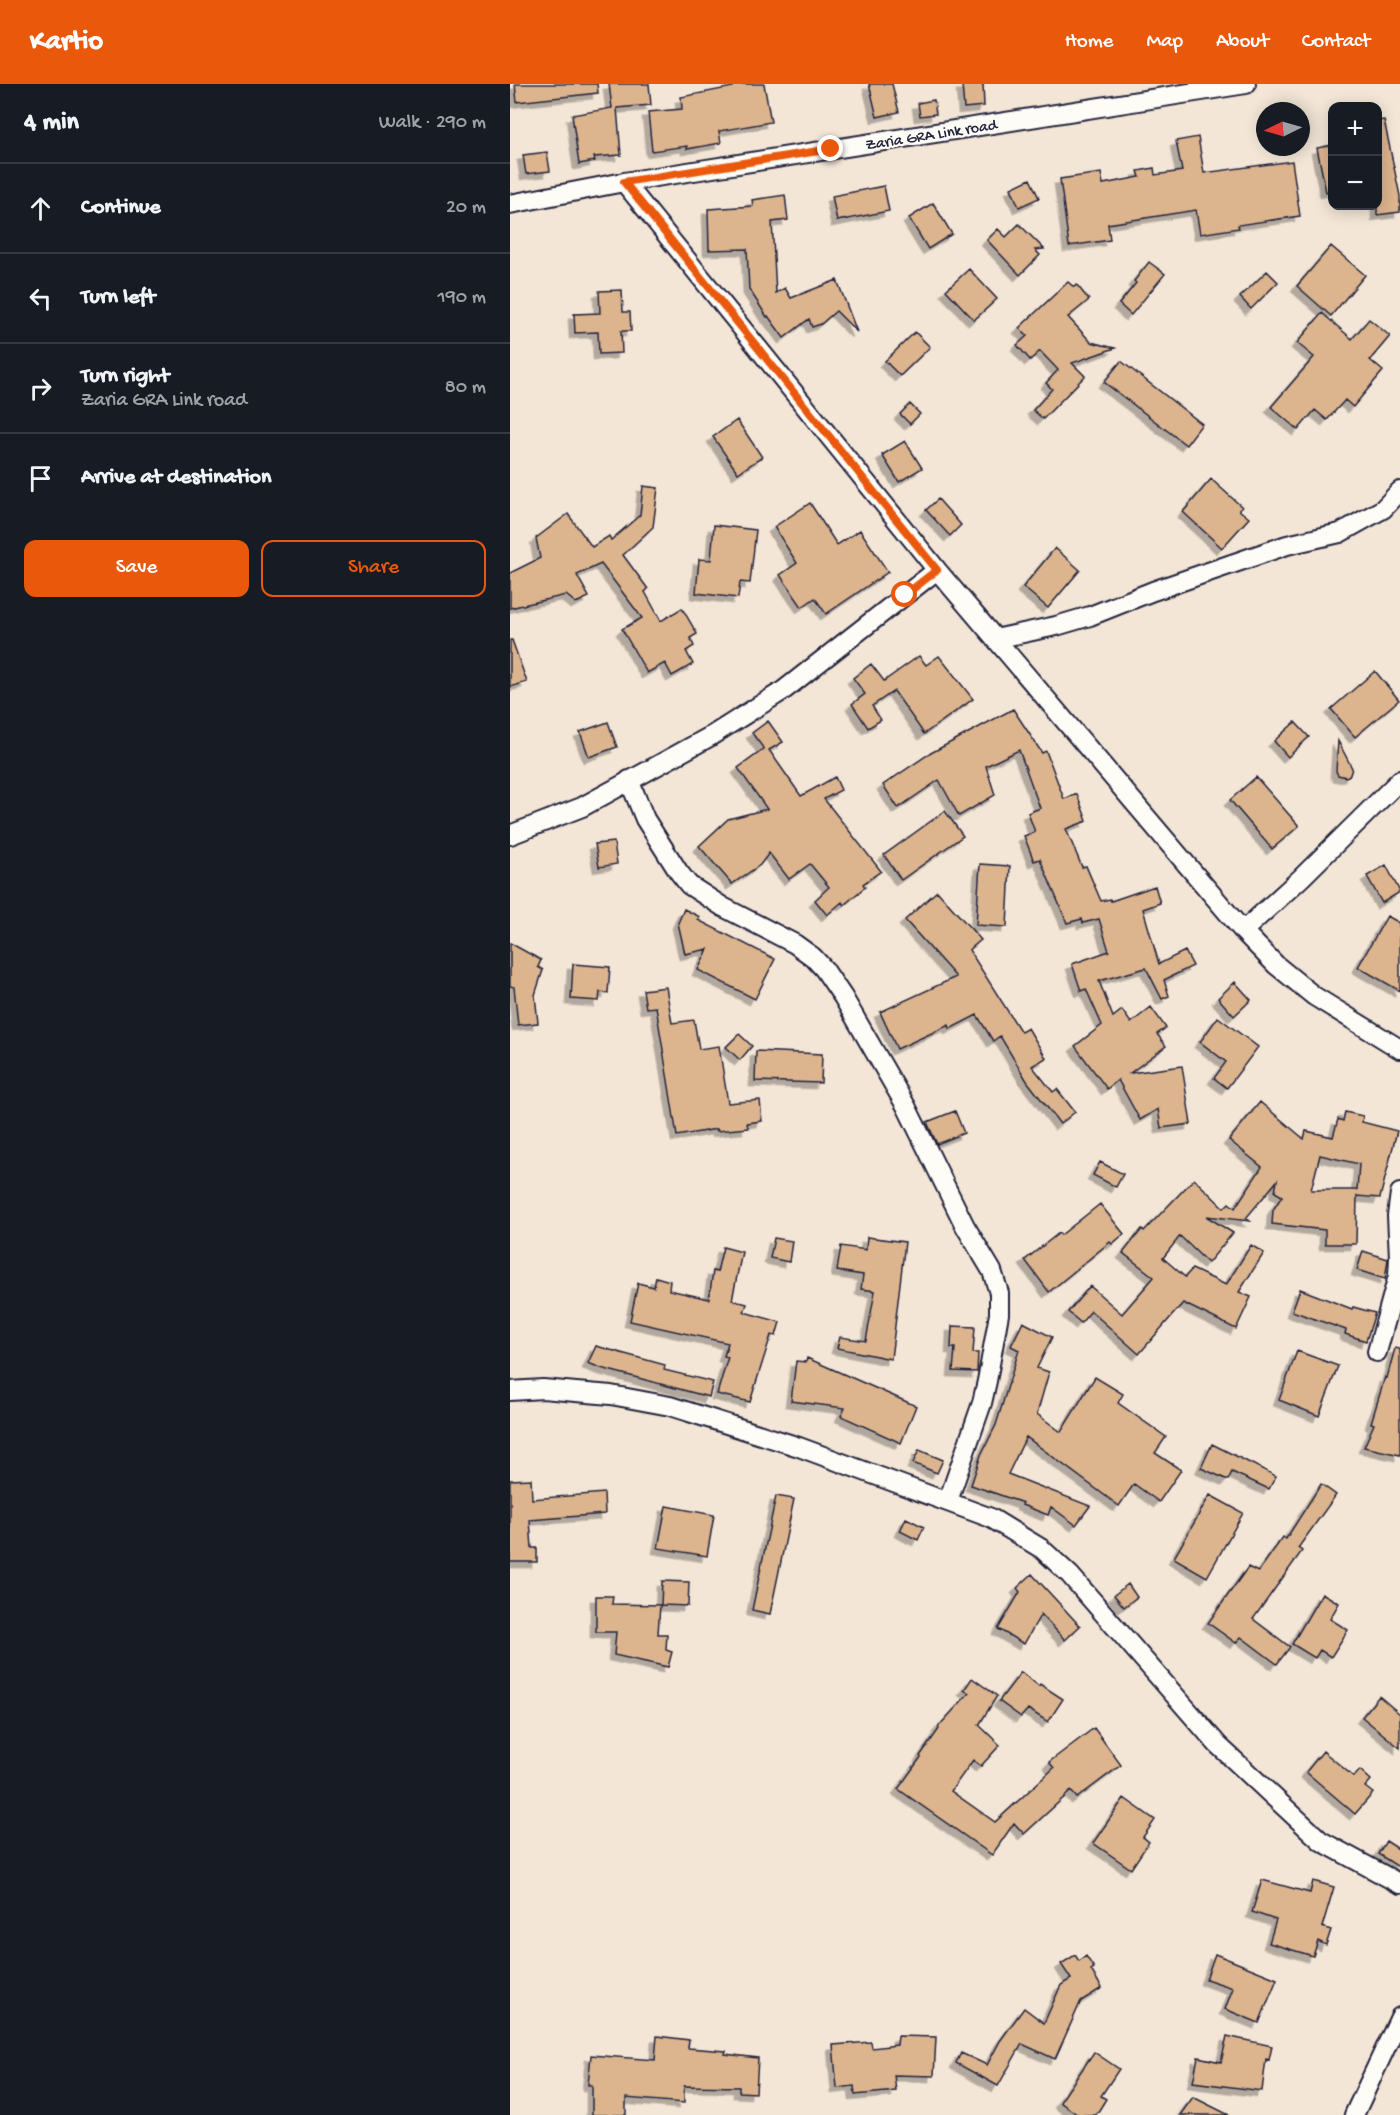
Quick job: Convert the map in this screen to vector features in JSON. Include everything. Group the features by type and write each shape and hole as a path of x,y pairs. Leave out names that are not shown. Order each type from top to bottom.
{"street":[{"name":"Zaria GRA Link road","path":"510,204 624,182 1246,84"},
{"path":"624,182 937,570 1243,931 1276,965 1314,996 1400,1049"},
{"path":"995,639 1090,616 1153,591 1287,545 1340,533 1383,509 1400,491"},
{"path":"510,835 582,807 711,736 784,690 937,570"},
{"path":"629,780 645,819 689,885 723,907 795,944 813,957 824,969 843,997 906,1106 965,1226 992,1271 999,1293 999,1314 987,1381 982,1403 948,1502"},
{"path":"1243,931 1301,878 1400,780"},
{"path":"1377,1352 1398,1276 1397,1216 1400,1193"},
{"path":"510,1391 543,1389 611,1395 670,1406 799,1447 991,1518 1042,1549 1094,1600 1218,1745 1321,1841 1400,1884"},
{"path":"1354,2115 1400,2017"}],"building":[{"path":"515,84 597,84 598,93 517,102"},
{"path":"609,84 649,84 651,105 617,108 621,155 594,157 595,161 579,164 572,115 612,108"},
{"path":"732,84 764,84 771,122 719,131 721,143 687,149 687,146 652,151 648,112 682,109 681,97 733,87"},
{"path":"869,84 892,84 899,112 877,117"},
{"path":"983,84 984,106 964,108 962,85"},
{"path":"934,100 936,114 920,116 918,103"},
{"path":"1382,120 1384,120 1400,196 1400,212 1377,215 1377,210 1382,210"},
{"path":"1198,137 1204,173 1292,161 1300,216 1238,225 1239,228 1200,234 1196,210 1108,224 1110,240 1069,246 1060,179 1101,173 1103,184 1140,177 1138,171 1154,168 1155,175 1182,171 1176,141"},
{"path":"1328,146 1328,192 1326,192 1317,148"},
{"path":"547,152 550,171 526,174 523,155"},
{"path":"1030,179 1039,198 1019,207 1011,188"},
{"path":"884,186 889,211 837,221 832,196"},
{"path":"785,195 788,220 772,222 776,293 785,288 791,298 837,280 857,332 836,311 821,324 812,327 809,319 784,338 749,289 747,249 709,250 708,209 753,206 752,200"},
{"path":"933,203 952,234 928,249 909,218"},
{"path":"1019,224 1044,249 1035,250 1040,255 1020,275 987,240 998,229 1006,237"},
{"path":"1331,246 1365,275 1331,316 1297,286"},
{"path":"1149,262 1165,274 1131,315 1119,304"},
{"path":"969,269 997,299 974,320 946,290"},
{"path":"1267,271 1278,282 1251,309 1240,297"},
{"path":"1068,282 1074,287 1077,285 1089,300 1068,317 1091,342 1115,348 1072,363 1085,376 1043,419 1033,410 1052,389 1046,383 1058,370 1040,351 1030,360 1017,345 1027,336 1019,328"},
{"path":"622,290 623,312 630,312 631,331 621,331 622,353 599,354 598,332 575,333 574,314 600,313 599,291"},
{"path":"1322,313 1352,339 1369,319 1390,336 1370,360 1383,371 1353,407 1345,400 1327,420 1315,410 1298,430 1271,407 1314,357 1297,343"},
{"path":"915,332 930,347 900,376 885,361"},
{"path":"1121,361 1202,424 1186,445 1104,382"},
{"path":"910,404 920,414 910,424 900,414"},
{"path":"737,420 762,457 738,473 713,437"},
{"path":"905,441 922,468 899,482 882,455"},
{"path":"1211,479 1242,507 1239,510 1249,518 1222,548 1183,512"},
{"path":"643,486 658,488 653,527 623,555 648,589 645,592 661,621 682,608 697,634 690,638 694,646 686,651 693,664 672,676 665,663 647,673 622,629 642,618 601,564 577,575 589,597 576,603 566,595 510,608 510,573 540,558 536,538 568,514 592,547 609,536 611,540 640,515"},
{"path":"938,499 961,525 950,536 926,510"},
{"path":"810,503 837,545 860,530 888,572 826,614 815,598 802,607 780,575 797,563 774,527"},
{"path":"714,525 756,530 750,583 740,582 738,598 696,593 699,559 711,560"},
{"path":"1055,548 1080,570 1048,608 1023,587"},
{"path":"510,640 512,640 527,682 510,687"},
{"path":"919,656 926,665 939,656 973,699 924,734 894,691 872,706 881,720 868,728 852,704 865,694 853,678 871,664 884,681"},
{"path":"1375,671 1399,700 1355,737 1331,709"},
{"path":"1013,709 1042,753 1046,751 1064,799 1077,794 1087,821 1066,829 1082,867 1086,866 1101,901 1110,899 1111,901 1155,886 1160,903 1143,909 1159,964 1185,951 1193,966 1164,980 1169,996 1162,999 1146,968 1099,981 1113,1017 1122,1010 1131,1023 1151,1007 1166,1028 1157,1034 1166,1046 1130,1073 1182,1066 1191,1124 1161,1128 1158,1109 1140,1120 1118,1080 1107,1089 1075,1046 1102,1025 1086,989 1081,991 1072,964 1109,951 1099,919 1083,923 1082,919 1067,923 1040,859 1034,861 1024,836 1035,832 1028,813 1040,808 1019,750 986,766 995,795 959,816 939,780 898,808 883,785 929,754"},
{"path":"768,721 783,742 769,750 801,796 835,777 841,790 824,799 881,871 863,884 865,887 844,905 842,902 827,915 815,900 829,887 810,864 789,879 769,853 760,865 732,884 699,846 728,819 767,809 738,768 764,749 752,733"},
{"path":"608,722 617,747 589,757 580,732"},
{"path":"1295,722 1309,737 1288,757 1274,741"},
{"path":"1338,741 1352,768 1350,775 1346,777 1338,775 1336,771"},
{"path":"1256,777 1299,826 1272,849 1230,800"},
{"path":"945,811 963,836 901,880 884,855"},
{"path":"614,842 617,864 599,867 595,844"},
{"path":"980,864 1010,866 1007,927 976,925"},
{"path":"1386,865 1400,892 1382,903 1367,876"},
{"path":"937,891 981,940 969,950 1021,1032 1028,1028 1046,1058 1032,1066 1053,1092 1057,1089 1075,1112 1060,1124 1027,1081 1000,1036 993,1041 977,1015 950,1029 949,1025 897,1049 880,1012 956,977 905,920"},
{"path":"684,909 700,917 698,920 775,959 755,999 698,970 708,949 685,954 678,923"},
{"path":"1387,916 1400,923 1400,991 1358,967"},
{"path":"510,943 541,960 538,967 543,970 535,995 538,1023 518,1025 514,987 510,986"},
{"path":"573,964 610,967 608,993 600,992 599,1001 571,999"},
{"path":"1235,982 1251,1000 1234,1016 1218,998"},
{"path":"666,987 672,1023 694,1020 699,1049 719,1046 728,1103 760,1100 762,1121 747,1123 748,1128 717,1131 717,1129 677,1136 656,1007 646,1008 643,990"},
{"path":"1218,1017 1258,1047 1227,1088 1214,1078 1226,1062 1200,1042"},
{"path":"739,1034 752,1046 740,1060 726,1047"},
{"path":"756,1051 822,1054 821,1083 755,1081"},
{"path":"1260,1102 1304,1139 1306,1131 1333,1137 1338,1119 1343,1121 1345,1112 1363,1116 1362,1122 1397,1131 1380,1198 1357,1196 1356,1244 1325,1244 1325,1230 1272,1224 1273,1210 1282,1196 1275,1192 1277,1181 1246,1218 1250,1221 1206,1216 1233,1233 1208,1263 1180,1236 1163,1258 1185,1277 1192,1269 1226,1285 1251,1245 1264,1253 1239,1292 1251,1297 1236,1329 1183,1303 1139,1354 1091,1311 1081,1323 1068,1312 1090,1286 1122,1314 1154,1277 1123,1253 1142,1229 1144,1231 1194,1179 1224,1208 1229,1203 1235,1208 1262,1167 1229,1140","holes":["1320,1155 1359,1164 1357,1190 1311,1190"]},
{"path":"955,1111 964,1133 937,1144 927,1122"},
{"path":"1100,1162 1123,1174 1116,1187 1093,1175"},
{"path":"1100,1204 1124,1234 1112,1244 1110,1242 1049,1292 1025,1260"},
{"path":"867,1237 905,1242 891,1359 837,1348 840,1337 866,1341 875,1291 861,1289 863,1275 837,1271 841,1246 866,1250"},
{"path":"774,1238 792,1241 789,1262 770,1258"},
{"path":"723,1247 742,1252 732,1300 747,1304 744,1312 780,1322 776,1336 771,1335 750,1402 717,1394 728,1357 724,1356 728,1343 630,1321 638,1283 654,1287 656,1277 670,1281 669,1290 709,1299 713,1271 717,1272"},
{"path":"1363,1251 1388,1259 1385,1279 1357,1270"},
{"path":"1300,1289 1352,1309 1353,1307 1375,1313 1366,1341 1345,1334 1346,1330 1292,1311"},
{"path":"1023,1322 1052,1337 1037,1368 1049,1372 1037,1414 1061,1432 1095,1377 1123,1394 1118,1403 1166,1437 1155,1453 1181,1470 1159,1502 1134,1484 1119,1506 1026,1437 1008,1474 1090,1506 1076,1525 1051,1507 1048,1515 1022,1505 1023,1503 971,1485 981,1455 996,1425 1019,1350 1011,1346"},
{"path":"952,1326 975,1327 973,1353 978,1353 977,1372 953,1371 955,1348 951,1348"},
{"path":"596,1346 665,1365 664,1370 713,1382 709,1397 588,1363"},
{"path":"1395,1348 1400,1349 1400,1455 1364,1447 1374,1424 1371,1423"},
{"path":"1297,1351 1338,1366 1319,1416 1279,1400"},
{"path":"807,1358 916,1406 901,1443 841,1416 845,1408 791,1401 796,1361 806,1362"},
{"path":"1212,1444 1276,1476 1269,1489 1232,1472 1228,1480 1201,1468"},
{"path":"919,1450 943,1460 937,1473 913,1463"},
{"path":"531,1479 532,1499 604,1493 605,1514 530,1520 532,1548 537,1548 537,1562 510,1562 510,1480"},
{"path":"1321,1484 1336,1495 1298,1548 1302,1551 1253,1619 1290,1647 1277,1664 1241,1637 1236,1643 1208,1623 1248,1567 1258,1572 1283,1537 1286,1539"},
{"path":"1210,1495 1243,1513 1207,1577 1174,1558"},
{"path":"776,1496 794,1499 770,1614 752,1610"},
{"path":"666,1506 714,1515 707,1556 658,1548"},
{"path":"906,1518 924,1527 918,1540 900,1531"},
{"path":"1032,1574 1080,1626 1065,1640 1041,1614 1024,1644 998,1629 1020,1592 1017,1588"},
{"path":"662,1581 689,1582 688,1606 661,1605"},
{"path":"1128,1584 1137,1597 1124,1607 1114,1595"},
{"path":"1322,1593 1339,1603 1330,1619 1348,1630 1331,1657 1320,1650 1315,1658 1292,1644"},
{"path":"596,1596 613,1596 612,1604 660,1605 658,1634 667,1634 666,1650 672,1652 668,1667 614,1655 616,1632 596,1632"},
{"path":"1021,1672 1039,1686 1040,1684 1063,1699 1048,1722 1028,1709 1021,1717 999,1701"},
{"path":"972,1678 997,1696 979,1725 1000,1745 981,1766 973,1760 951,1791 995,1822 1054,1768 1049,1762 1094,1728 1121,1765 1077,1798 1071,1791 1024,1834 1014,1823 992,1855 898,1789 921,1757 939,1729 938,1727 969,1693 964,1690"},
{"path":"1379,1696 1400,1714 1400,1748 1362,1717"},
{"path":"1323,1751 1354,1777 1360,1770 1371,1780 1365,1787 1373,1793 1355,1814 1306,1772"},
{"path":"1124,1798 1155,1820 1143,1837 1149,1842 1131,1869 1093,1843"},
{"path":"1386,1841 1400,1850 1400,1868 1378,1854"},
{"path":"1262,1880 1310,1893 1313,1881 1334,1887 1322,1927 1331,1930 1326,1945 1318,1941 1313,1956 1269,1943 1276,1920 1252,1912"},
{"path":"1215,1954 1277,1979 1259,2023 1225,2009 1233,1988 1206,1979"},
{"path":"1075,1955 1079,1961 1086,1956 1102,1988 1081,2001 1055,2059 1022,2044 998,2086 956,2063 961,2053 987,2065 1000,2041 1024,2008 1044,2023 1061,1985 1071,1979 1061,1964"},
{"path":"657,2036 689,2040 688,2048 726,2051 725,2054 758,2058 756,2093 739,2092 739,2087 684,2086 684,2103 626,2098 626,2115 592,2115 592,2085 588,2085 591,2055 655,2060"},
{"path":"898,2036 936,2037 934,2076 894,2075 896,2091 855,2095 854,2086 837,2088 833,2045 871,2042 872,2048 897,2045"},
{"path":"1227,2036 1272,2046 1269,2060 1266,2059 1262,2091 1193,2082 1198,2057 1221,2062"},
{"path":"1094,2052 1119,2069 1101,2096 1106,2099 1096,2115 1078,2115 1060,2102"},
{"path":"1193,2097 1229,2115 1180,2115"}],"route":[{"path":"831,149 624,182 937,570 905,595"}]}
